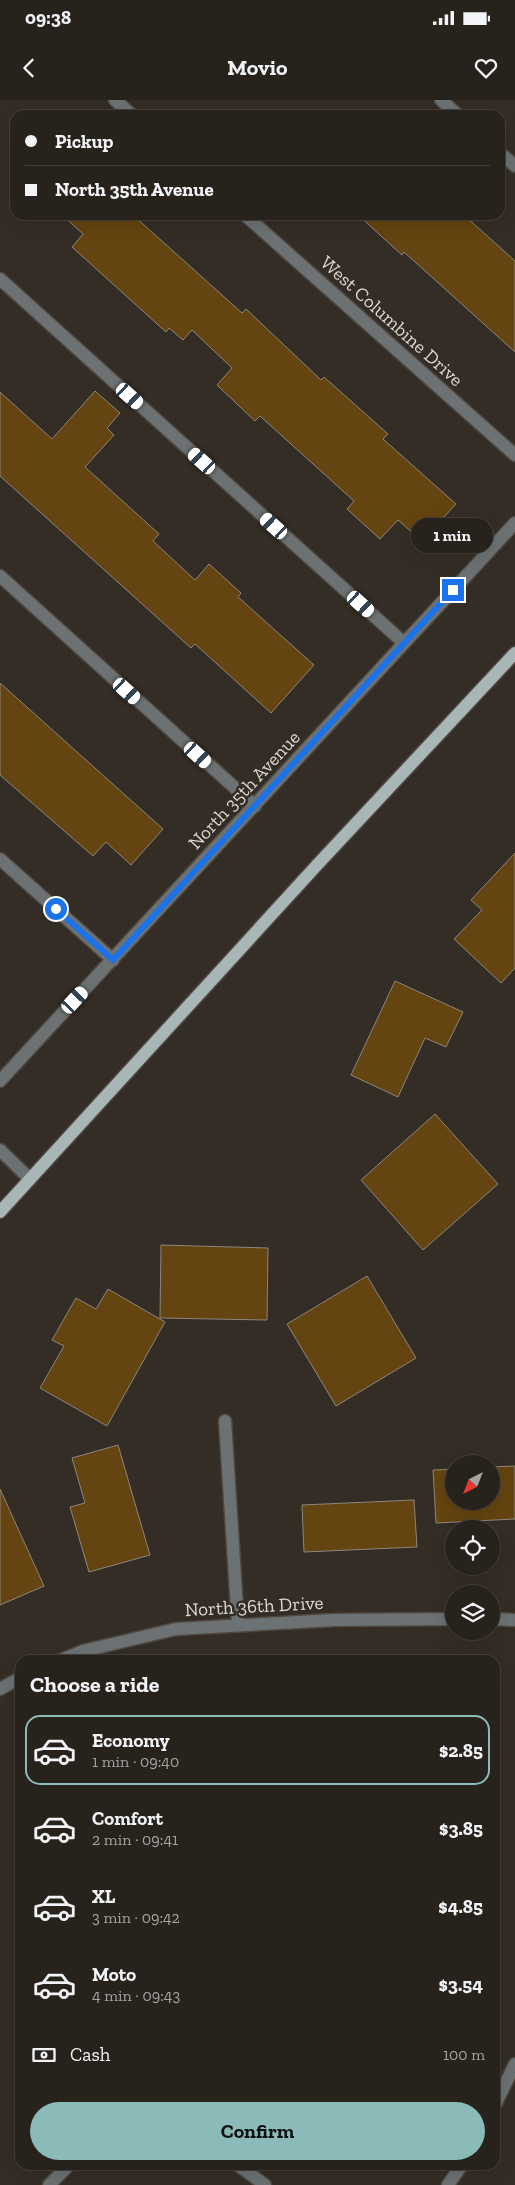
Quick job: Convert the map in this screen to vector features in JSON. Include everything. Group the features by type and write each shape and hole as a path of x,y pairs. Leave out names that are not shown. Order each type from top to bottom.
{"main road":[{"path":"0,1212 317,865 515,653"}],"street":[{"path":"115,100 126,110"},
{"path":"441,100 452,110"},
{"path":"505,157 515,166"},
{"name":"West Columbine Drive","path":"251,220 515,455"},
{"path":"0,279 404,643"},
{"name":"North 35th Avenue","path":"0,1081 515,523"},
{"path":"0,576 255,806"},
{"path":"0,859 113,960"},
{"path":"0,1150 30,1179"},
{"path":"225,1421 238,1624"},
{"name":"North 36th Drive","path":"72,1655 83,1650 176,1628 334,1620 445,1619"},
{"path":"500,1619 515,1620"},
{"path":"0,1688 15,1680"},
{"path":"500,2095 515,2064"},
{"path":"49,2185 64,2170"},
{"path":"245,2170 265,2185"},
{"path":"448,2185 458,2170"}],"building":[{"path":"68,220 139,220 242,313 246,309 321,380 324,377 388,434 383,439 456,504 422,541 398,520 380,539 347,509 354,501 260,416 255,421 217,385 232,368 192,330 183,340 169,328 166,332 72,247 83,234"},
{"path":"364,220 470,220 515,261 515,352 404,252 402,255"},
{"path":"95,391 120,413 107,428 114,435 85,467 159,534 153,541 195,580 209,564 241,593 238,597 314,665 271,713 195,644 191,648 0,476 0,392 52,439"},
{"path":"0,683 163,829 131,865 106,842 93,856 0,775"},
{"path":"515,853 515,968 501,983 454,939 482,910 471,900"},
{"path":"395,981 463,1012 446,1047 425,1038 398,1097 351,1075"},
{"path":"435,1114 498,1184 423,1250 361,1180"},
{"path":"161,1245 268,1248 267,1320 160,1318"},
{"path":"367,1276 416,1358 336,1406 287,1324"},
{"path":"108,1289 165,1322 107,1426 40,1388 64,1346 52,1340 76,1298 96,1309"},
{"path":"118,1445 150,1555 89,1572 70,1507 85,1503 72,1458"},
{"path":"515,1466 515,1519 445,1520 445,1523 436,1523 433,1470 445,1469 445,1510 500,1510 500,1467"},
{"path":"0,1489 44,1586 0,1605"},
{"path":"414,1500 417,1547 304,1552 302,1505"}],"route":[{"path":"56,909 113,960 453,590"}]}
